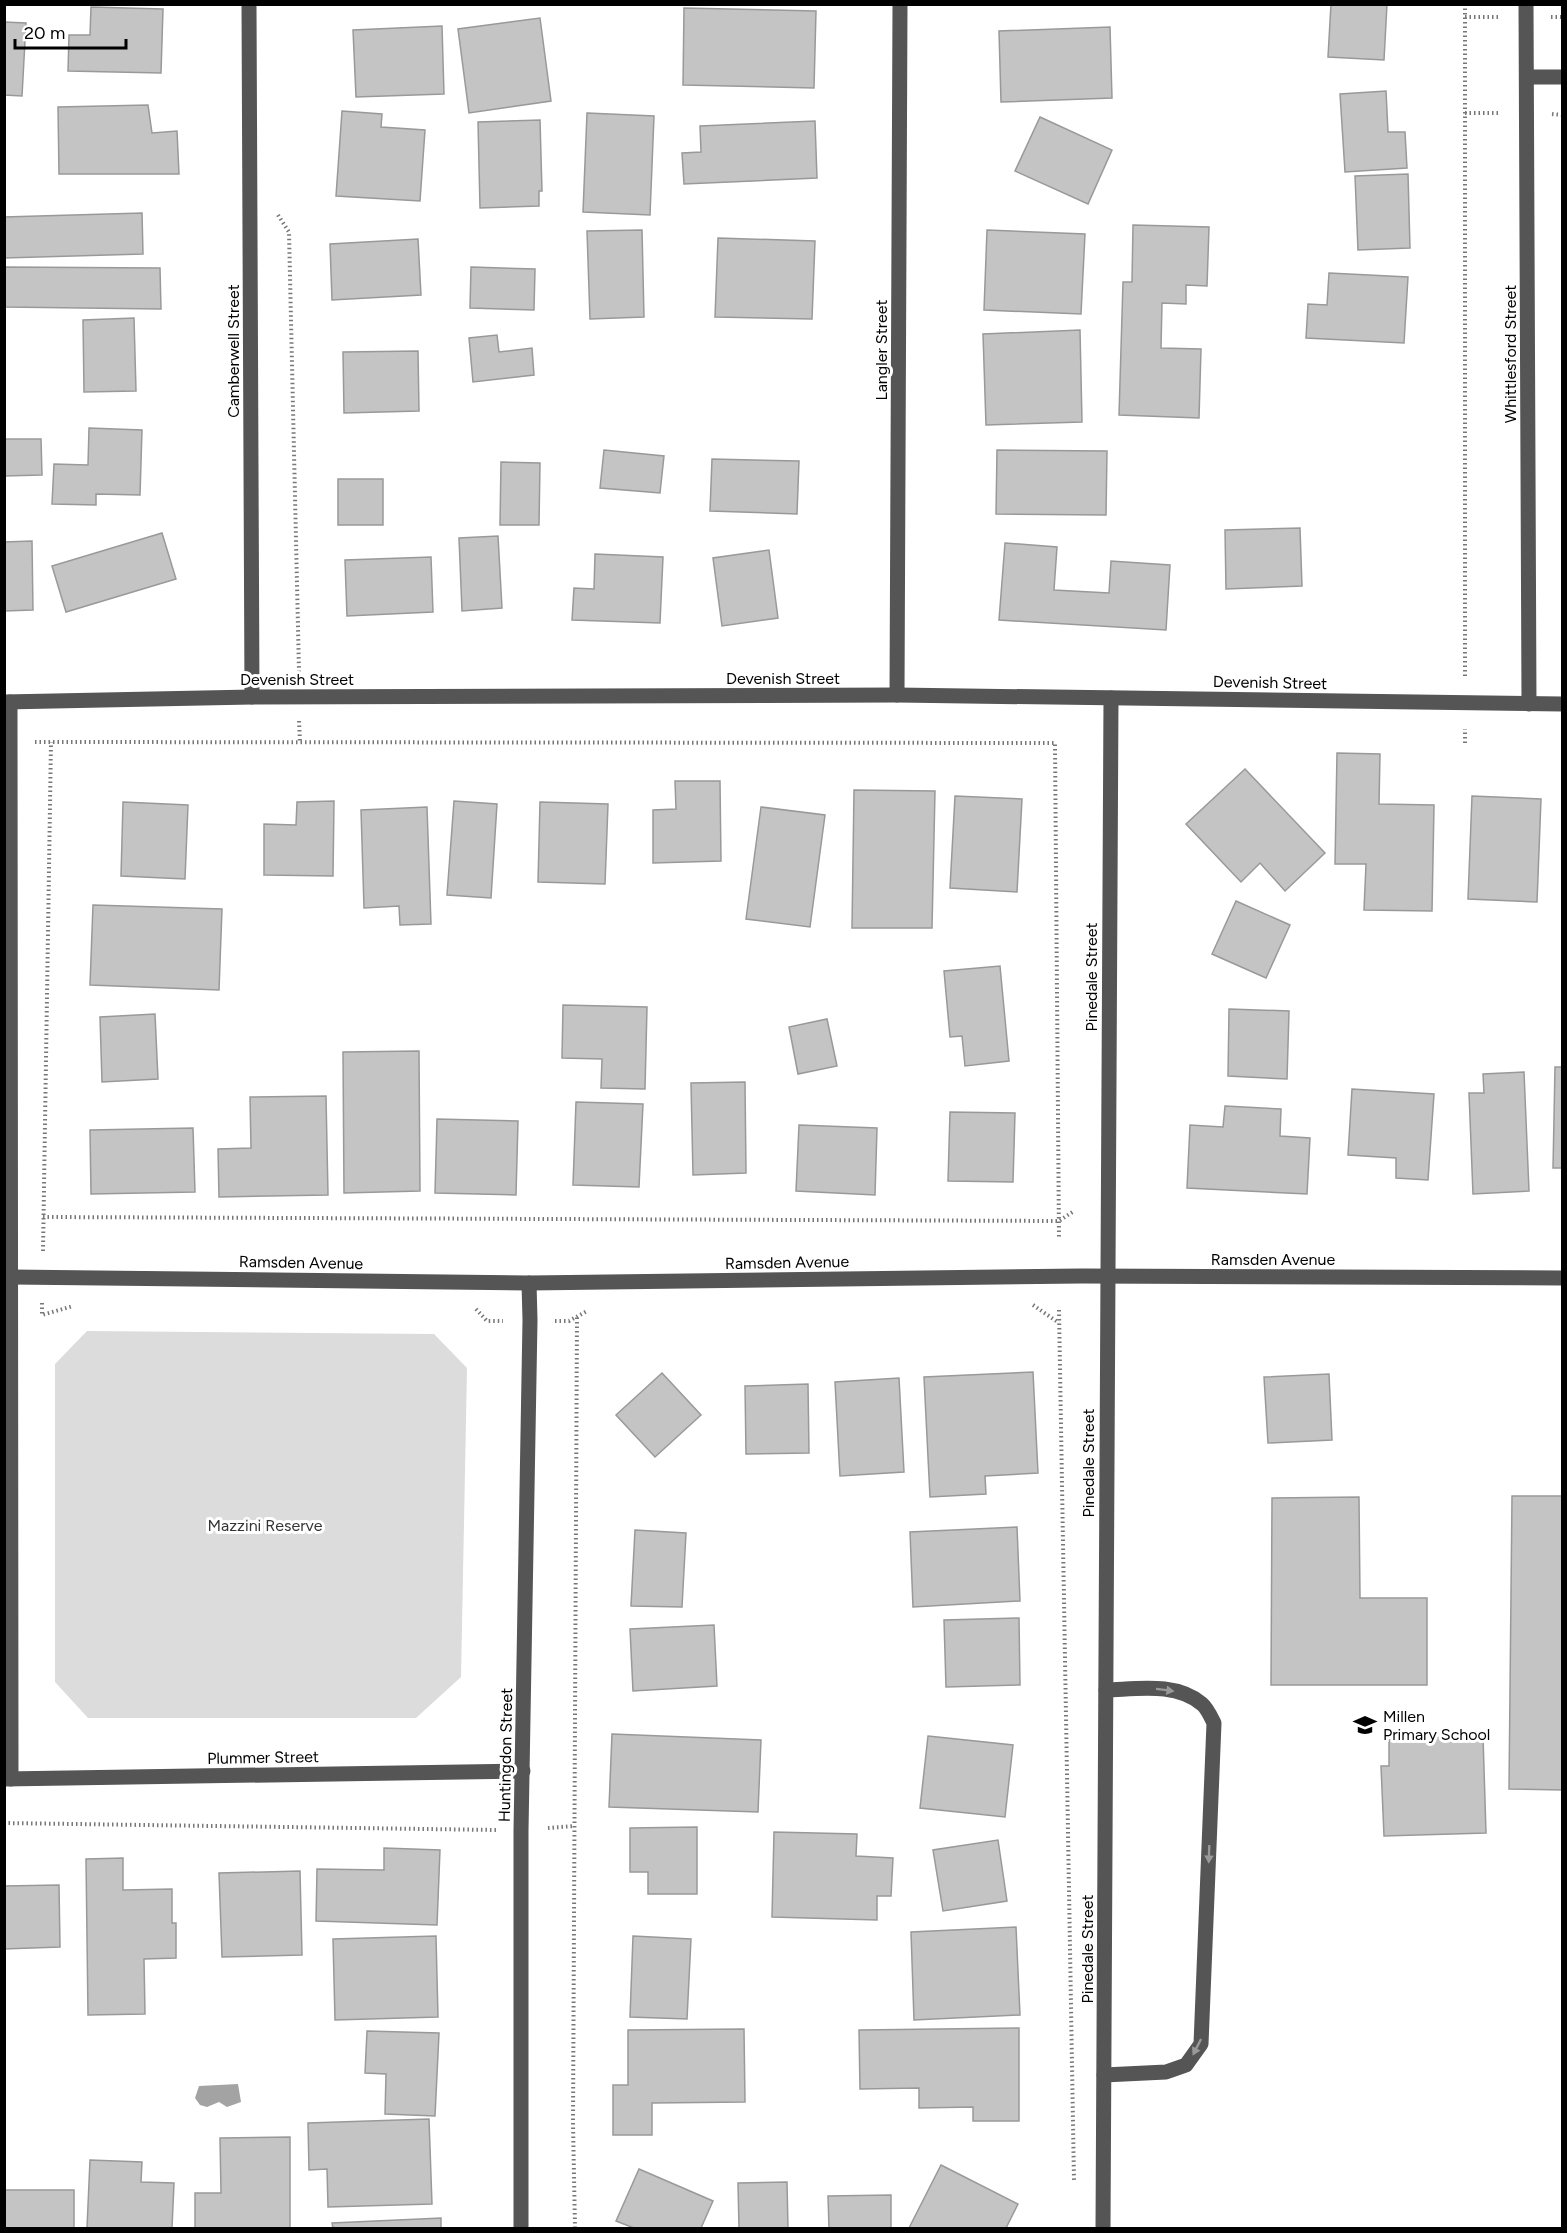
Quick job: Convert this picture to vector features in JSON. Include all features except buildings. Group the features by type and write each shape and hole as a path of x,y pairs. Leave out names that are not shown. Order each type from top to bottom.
{"street":[{"name":"Camberwell Street","path":"249,4 252,697"},
{"name":"Langler Street","path":"897,695 900,4"},
{"name":"Whittlesford Street","path":"1526,4 1529,704"},
{"path":"1527,77 1563,77"},
{"name":"Devenish Street","path":"7,702 252,697 897,695 1563,704"},
{"name":"Pinedale Street","path":"1103,2229 1110,698"},
{"path":"7,702 10,741 12,1217 8,1779"},
{"name":"Ramsden Avenue","path":"12,1277 529,1283 1106,1276 1563,1278"},
{"name":"Huntingdon Street","path":"521,2229 521,1831 529,1283"},
{"path":"1104,2075 1166,2072 1186,2064 1201,2044 1214,1723 1204,1705 1187,1693 1162,1689 1106,1690"},
{"name":"Plummer Street","path":"8,1779 523,1771"}],"path":[{"path":"1465,4 1465,743"},
{"path":"277,214 289,232 300,742"},
{"path":"10,741 1055,743 1059,1239"},
{"path":"42,1315 51,742"},
{"path":"12,1217 1059,1221 1074,1211"},
{"path":"1059,1310 1074,2181"},
{"path":"575,2229 573,2123 577,1316"},
{"path":"4,1823 521,1831 574,1826"}],"green space":[{"name":"Mazzini Reserve","path":"87,1331 434,1334 467,1368 461,1677 416,1718 88,1718 55,1682 55,1364"}],"shaded area":[{"path":"238,2084 241,2102 227,2107 219,2102 207,2107 200,2105 195,2098 199,2086"}],"place":[{"name":"Millen Primary School","path":"1365,1725"}]}
